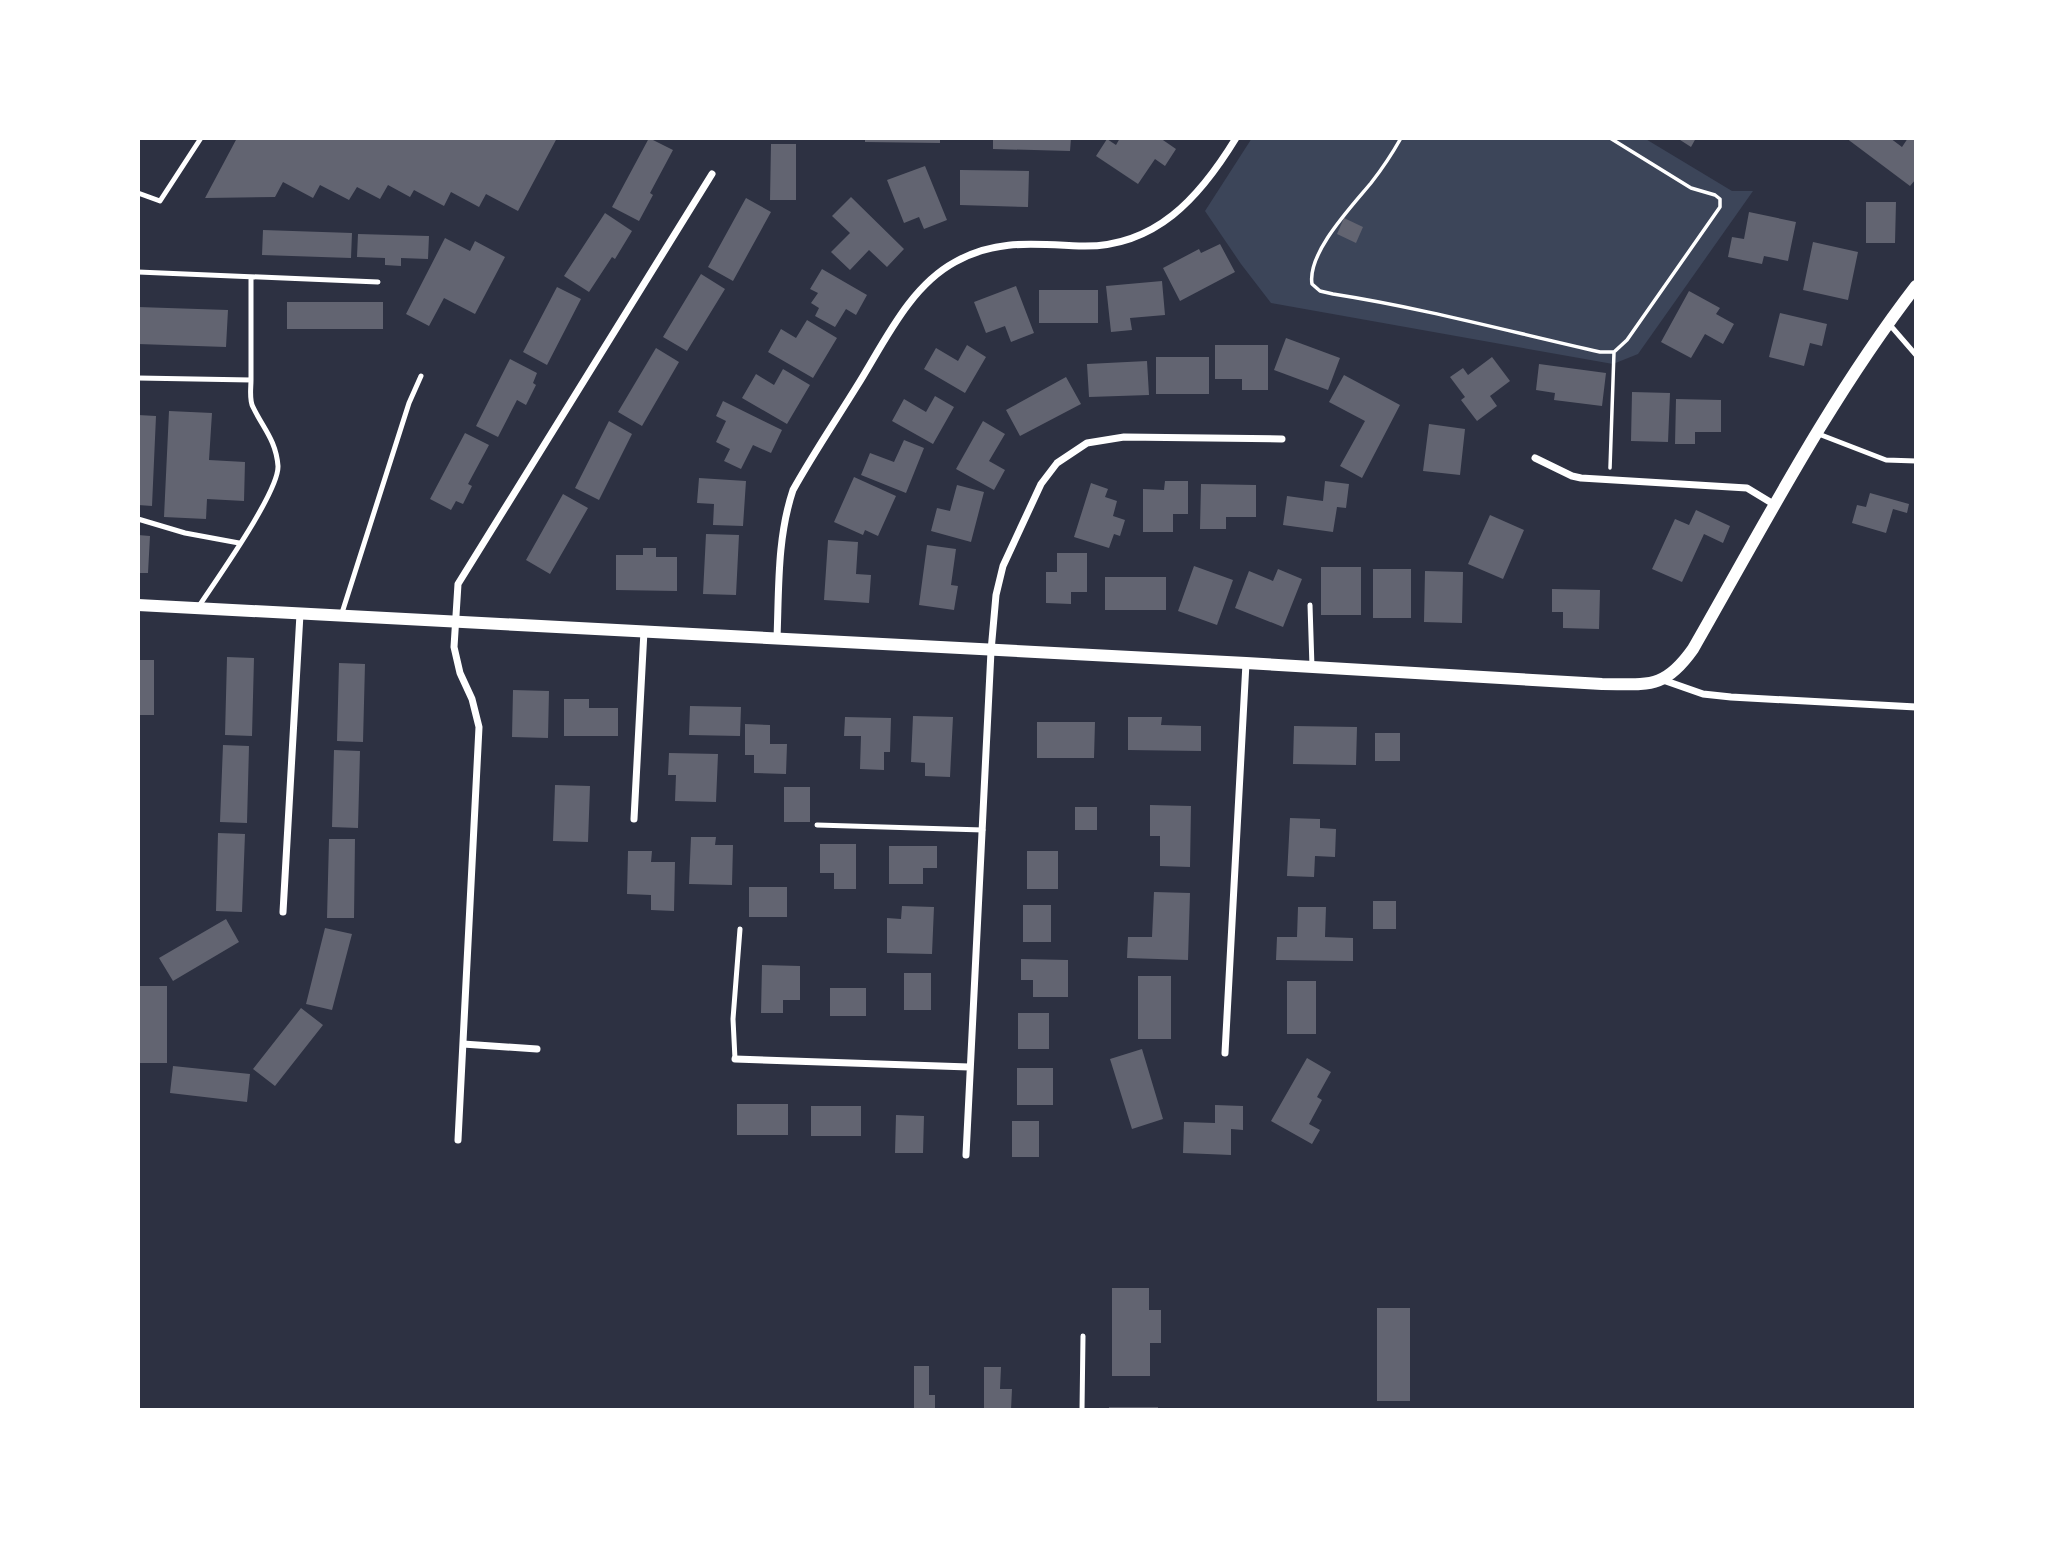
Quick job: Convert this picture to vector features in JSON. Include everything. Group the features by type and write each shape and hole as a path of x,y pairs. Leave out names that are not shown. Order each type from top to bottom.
{"street":[{"path":"777,638 782,539 793,490 920,290 953,263 994,246 1041,243 1082,246 1120,241 1141,234 1181,211 1196,196 1217,170 1236,138"},
{"path":"458,1140 479,726 472,699 460,673 454,647 458,584 712,174"},
{"path":"1663,680 1677,669 1693,649 1816,433 1888,323 1916,286"},
{"path":"966,1155 991,651 996,595 1003,566 1041,484 1057,463 1087,443 1124,437 1282,439"},
{"path":"1535,458 1572,476 1748,488 1775,505"},
{"path":"138,606 1602,684 1638,684 1663,680 1703,694 1731,697 1916,707"},
{"path":"283,912 300,614"},
{"path":"634,819 644,631"},
{"path":"1225,1053 1246,663"},
{"path":"463,1044 537,1049"},
{"path":"735,1059 969,1068"}],"lane":[{"path":"138,193 160,201 201,138"},
{"path":"138,272 378,282"},
{"path":"197,609 267,500 276,479 278,466 271,436 251,405 251,277"},
{"path":"1888,323 1916,355"},
{"path":"341,616 409,403 421,376"},
{"path":"138,378 251,380"},
{"path":"1816,433 1886,460 1916,461"},
{"path":"138,519 185,533 239,543"},
{"path":"1310,605 1312,667"},
{"path":"817,825 983,830"},
{"path":"735,1059 733,1018 740,929"},
{"path":"1082,1410 1083,1336"}],"path":[{"path":"1401,138 1370,184 1339,220 1313,268 1312,284 1320,291 1333,294 1411,307 1496,329 1600,352 1614,352 1627,340 1720,206 1720,199 1675,180 1610,138"},
{"path":"1609,480 1614,352"}],"shaded area":[{"path":"1252,138 1644,138 1732,191 1753,191 1638,354 1613,364 1271,303 1205,211"}],"building":[{"path":"237,138 557,138 518,211 486,194 479,207 451,192 444,206 414,190 410,197 388,185 380,199 357,187 349,200 320,185 313,198 283,182 275,197 205,198"},
{"path":"649,138 673,150 650,193 653,195 639,221 612,207"},
{"path":"865,138 940,138 940,143 865,142"},
{"path":"993,138 1071,138 1070,151 993,149"},
{"path":"1120,138 1160,138 1176,149 1165,166 1155,159 1138,184 1096,156 1107,139 1116,145"},
{"path":"1677,138 1696,138 1691,147"},
{"path":"1846,138 1890,138 1902,147 1908,138 1916,138 1916,179 1910,186"},
{"path":"771,144 796,144 796,200 770,200"},
{"path":"925,166 947,220 924,229 919,217 904,223 887,180"},
{"path":"960,170 1029,171 1028,207 960,205"},
{"path":"851,197 904,249 887,267 869,250 850,270 831,252 850,233 832,216"},
{"path":"746,198 771,212 733,281 708,267"},
{"path":"1866,202 1896,202 1895,243 1866,243"},
{"path":"1749,212 1796,222 1788,261 1764,256 1762,264 1728,257 1732,237 1744,239"},
{"path":"605,213 632,231 615,259 612,257 589,292 564,276"},
{"path":"1344,218 1363,227 1356,243 1337,234"},
{"path":"263,230 352,233 351,258 262,255"},
{"path":"358,234 429,236 428,259 401,258 401,266 385,265 385,258 357,257"},
{"path":"445,238 470,251 475,241 505,257 475,314 444,298 429,326 406,314"},
{"path":"1813,242 1858,252 1848,300 1803,290"},
{"path":"1220,244 1235,272 1180,301 1163,268 1199,249 1201,253"},
{"path":"822,269 867,295 856,315 846,309 835,327 815,316 819,308 811,303 818,293 810,289"},
{"path":"701,274 725,289 687,351 663,337"},
{"path":"1162,281 1165,315 1130,318 1132,330 1111,332 1106,286"},
{"path":"1016,286 1034,333 1011,342 1005,326 986,333 974,302"},
{"path":"557,287 581,299 547,365 523,352"},
{"path":"1039,290 1098,290 1098,323 1039,323"},
{"path":"1689,291 1720,308 1716,314 1734,324 1723,344 1705,334 1691,358 1661,342"},
{"path":"287,302 383,302 383,329 287,329"},
{"path":"138,307 228,310 226,347 138,344"},
{"path":"1780,313 1827,324 1822,346 1810,343 1804,366 1769,357"},
{"path":"807,320 837,338 813,378 768,352 781,329 796,338"},
{"path":"1286,338 1340,358 1328,390 1274,370"},
{"path":"967,345 986,357 965,393 924,369 936,348 958,361"},
{"path":"1215,345 1268,345 1268,390 1242,390 1242,379 1215,379"},
{"path":"656,348 679,362 642,426 618,412"},
{"path":"1156,357 1209,357 1209,394 1156,394"},
{"path":"1492,357 1510,381 1490,396 1497,406 1477,421 1461,400 1465,397 1450,377 1463,368 1468,375"},
{"path":"510,359 537,373 533,383 536,385 526,405 517,400 498,437 476,426"},
{"path":"1147,361 1149,395 1089,397 1087,364"},
{"path":"1539,364 1606,373 1602,406 1554,400 1555,393 1536,390"},
{"path":"783,369 810,385 787,424 742,398 756,374 774,385"},
{"path":"1344,375 1400,405 1362,478 1340,466 1365,421 1329,402"},
{"path":"1066,377 1081,404 1020,436 1006,410"},
{"path":"1632,392 1670,393 1668,442 1631,441"},
{"path":"935,396 954,407 933,444 892,421 904,399 926,412"},
{"path":"1676,399 1721,400 1721,432 1695,432 1695,444 1675,444"},
{"path":"723,401 782,430 771,453 753,445 741,469 724,461 730,449 716,442 726,421 716,416"},
{"path":"169,411 212,413 209,460 245,462 244,501 207,499 206,519 164,517"},
{"path":"138,415 156,416 152,506 138,505"},
{"path":"609,421 632,434 599,500 575,488"},
{"path":"983,421 1005,434 989,461 1005,470 994,490 956,469"},
{"path":"1429,424 1465,429 1460,475 1423,471"},
{"path":"465,433 489,445 468,484 472,486 463,504 456,501 451,510 430,499"},
{"path":"904,440 924,448 906,493 861,475 870,453 894,462"},
{"path":"854,477 896,496 878,536 865,530 863,535 834,522"},
{"path":"699,478 746,481 743,526 713,525 714,504 697,503"},
{"path":"1165,481 1188,481 1188,514 1173,514 1173,532 1143,532 1143,489 1164,490"},
{"path":"1325,481 1349,484 1346,508 1337,507 1333,532 1283,525 1287,496 1323,501"},
{"path":"1091,483 1108,489 1105,497 1117,501 1113,516 1125,520 1120,536 1114,534 1109,548 1074,537"},
{"path":"1201,484 1256,485 1256,517 1226,517 1226,529 1200,529"},
{"path":"957,485 984,492 971,542 931,531 937,508 950,511"},
{"path":"1870,493 1909,504 1907,513 1893,509 1886,533 1852,523 1857,505 1866,507"},
{"path":"563,494 588,508 550,574 526,560"},
{"path":"1696,510 1730,526 1723,543 1704,534 1682,582 1652,569 1675,519 1689,525"},
{"path":"1490,515 1524,530 1503,579 1468,564"},
{"path":"706,534 739,535 736,595 703,594"},
{"path":"138,535 150,536 148,573 138,573"},
{"path":"828,540 858,542 856,574 871,575 869,603 824,600"},
{"path":"927,545 956,549 951,585 958,586 954,610 919,605"},
{"path":"643,548 656,548 656,557 677,557 677,591 616,590 616,555 643,555"},
{"path":"1057,553 1087,553 1087,592 1071,592 1071,604 1046,603 1046,572 1057,572"},
{"path":"1194,566 1233,580 1217,625 1178,611"},
{"path":"1321,567 1361,567 1361,615 1321,615"},
{"path":"1278,569 1302,579 1283,627 1235,608 1249,571 1273,581"},
{"path":"1373,569 1411,569 1411,618 1373,618"},
{"path":"1425,571 1463,572 1462,623 1424,622"},
{"path":"1105,577 1166,577 1166,610 1105,610"},
{"path":"1552,589 1600,590 1599,629 1563,628 1563,612 1552,612"},
{"path":"227,657 254,658 252,736 225,735"},
{"path":"138,660 154,660 154,715 138,715"},
{"path":"339,663 365,664 363,742 337,741"},
{"path":"513,690 549,691 548,738 512,737"},
{"path":"564,699 589,699 589,708 618,708 618,736 564,736"},
{"path":"690,706 741,707 740,736 689,735"},
{"path":"913,716 953,717 950,777 925,776 925,763 911,762"},
{"path":"845,717 891,718 890,752 884,752 884,770 860,769 861,736 844,736"},
{"path":"1128,717 1162,717 1161,725 1201,726 1201,751 1128,750"},
{"path":"1037,722 1095,722 1094,758 1037,758"},
{"path":"745,724 770,725 770,744 787,744 786,774 754,773 754,755 745,755"},
{"path":"1294,726 1357,727 1356,765 1293,764"},
{"path":"1375,733 1400,733 1400,761 1375,761"},
{"path":"223,745 249,746 247,823 220,822"},
{"path":"334,750 360,751 358,828 332,827"},
{"path":"669,753 718,754 716,802 675,801 676,775 668,775"},
{"path":"555,785 590,786 588,842 553,841"},
{"path":"784,787 810,787 810,822 784,822"},
{"path":"1150,805 1191,806 1190,867 1160,866 1160,836 1150,836"},
{"path":"1075,807 1097,807 1097,830 1075,830"},
{"path":"1290,818 1320,819 1320,828 1336,829 1335,857 1315,856 1314,877 1287,876"},
{"path":"218,833 245,834 242,912 216,911"},
{"path":"691,837 716,837 715,845 733,845 732,885 689,884"},
{"path":"329,839 355,839 354,918 327,918"},
{"path":"820,844 856,844 856,889 834,889 834,873 820,873"},
{"path":"889,846 937,846 937,868 923,868 923,884 889,884"},
{"path":"628,851 652,851 651,862 675,862 674,911 651,910 651,895 627,894"},
{"path":"1027,851 1058,851 1058,889 1027,889"},
{"path":"749,887 787,887 787,917 749,917"},
{"path":"1154,892 1190,893 1188,960 1127,958 1128,937 1152,937"},
{"path":"1373,901 1396,901 1396,929 1373,929"},
{"path":"1023,905 1051,905 1051,942 1023,942"},
{"path":"902,906 934,907 932,954 887,953 887,918 901,919"},
{"path":"1298,907 1326,907 1325,937 1353,938 1353,961 1276,960 1277,937 1297,937"},
{"path":"226,919 239,942 173,981 159,958"},
{"path":"325,928 352,934 332,1010 306,1004"},
{"path":"1021,959 1068,960 1068,997 1033,997 1033,980 1021,980"},
{"path":"762,965 800,966 800,1000 783,1000 783,1013 761,1013"},
{"path":"904,973 931,973 931,1010 904,1010"},
{"path":"1138,976 1171,976 1171,1039 1138,1039"},
{"path":"1287,981 1316,981 1316,1034 1287,1034"},
{"path":"139,986 167,986 167,1063 139,1063"},
{"path":"830,988 866,988 866,1016 830,1016"},
{"path":"301,1008 323,1025 275,1086 253,1069"},
{"path":"1018,1013 1049,1013 1049,1049 1018,1049"},
{"path":"1142,1049 1163,1119 1132,1129 1110,1059"},
{"path":"1307,1058 1331,1072 1317,1097 1322,1100 1309,1124 1320,1130 1312,1144 1271,1121"},
{"path":"173,1066 250,1074 247,1102 170,1093"},
{"path":"1017,1068 1053,1068 1053,1105 1017,1105"},
{"path":"737,1104 788,1104 788,1135 737,1135"},
{"path":"1215,1105 1243,1106 1243,1130 1231,1129 1231,1155 1183,1153 1184,1122 1215,1123"},
{"path":"811,1106 861,1106 861,1136 811,1136"},
{"path":"896,1115 924,1116 923,1153 895,1153"},
{"path":"1012,1121 1039,1121 1039,1157 1012,1157"},
{"path":"1112,1288 1149,1288 1149,1310 1161,1310 1161,1343 1150,1343 1150,1376 1112,1376"},
{"path":"1377,1308 1410,1308 1410,1401 1377,1401"},
{"path":"914,1366 929,1366 929,1395 935,1395 935,1410 914,1410"},
{"path":"984,1367 1001,1367 1000,1389 1012,1389 1011,1410 984,1410"},
{"path":"1109,1407 1158,1407 1158,1410 1109,1410"}]}
